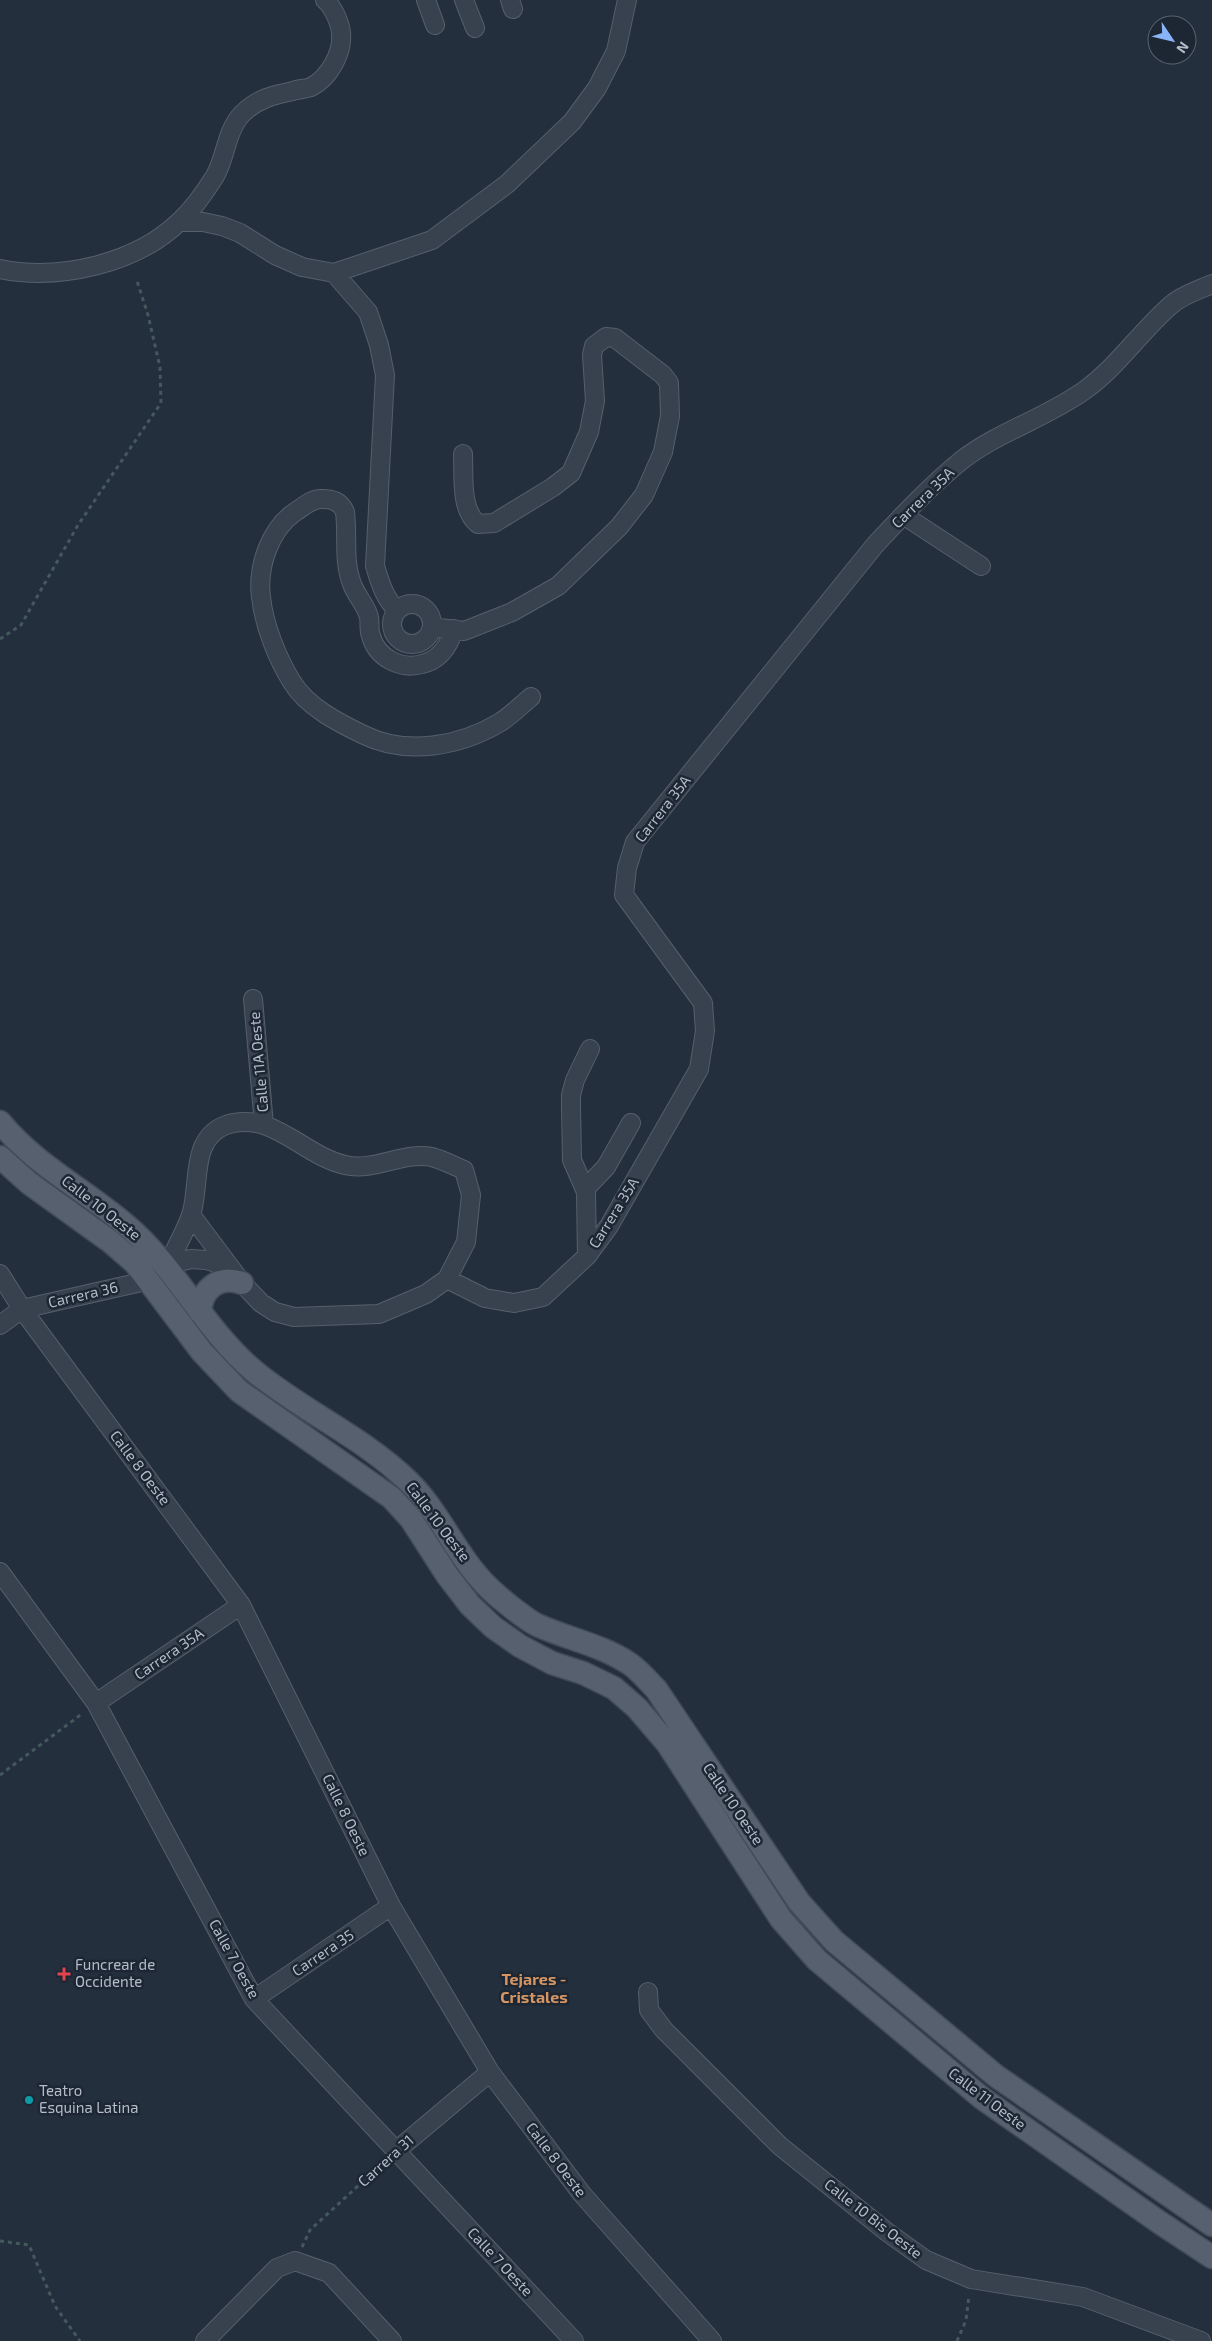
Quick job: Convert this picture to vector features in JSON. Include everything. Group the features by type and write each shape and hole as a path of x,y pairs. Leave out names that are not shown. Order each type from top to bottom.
{"main road":[{"name":"Calle 10 Oeste","path":"0,1122 13,1137 45,1166 125,1224 151,1248 218,1335 254,1371 374,1454 408,1481 429,1505 466,1560 488,1587 534,1624 564,1636 595,1645 631,1665 656,1689 799,1902"},
{"name":"Calle 10 Oeste","path":"0,1157 29,1182 111,1242 135,1263 202,1352 239,1391 392,1498 411,1519 446,1576 470,1605 493,1627 520,1646 552,1663 582,1673 614,1688 637,1708 668,1743 781,1919"},
{"path":"0,1178 16,1178 29,1182"},
{"path":"200,1312 203,1295 209,1288 225,1280 242,1284"},
{"name":"Calle 11 Oeste","path":"799,1902 834,1940 996,2076 1212,2225"},
{"name":"Calle 11 Oeste","path":"781,1919 816,1960 982,2098 1159,2222 1212,2256"}],"street":[{"path":"0,269 57,272 86,268 128,254 153,242 180,222 200,200 216,173 229,138 242,115 260,100 271,95 311,87 328,72 338,54 341,38 340,27 330,4 324,0"},
{"path":"426,0 435,25"},
{"path":"464,0 475,28"},
{"path":"180,222 203,222 222,226 240,233 275,255 295,264 334,273 432,240 507,184 572,122 598,88 616,51 627,0"},
{"path":"334,273 368,312 379,345 385,375 375,566 389,602 397,610"},
{"name":"Carrera 35A","path":"447,1279 485,1298 514,1302 543,1297 587,1256 609,1226 699,1069 705,1031 703,1003 624,895 627,868 635,842 875,546 903,515 963,460 1000,436 1043,416 1085,390 1122,356 1173,303 1212,284"},
{"path":"432,627 464,631 512,612 558,586 619,527 644,495 663,452 670,416 669,383 663,375 615,338 606,337 600,340 594,346 592,355 595,402 589,432 571,473 553,487 494,523 478,524 471,518 466,509 463,454"},
{"path":"454,630 444,650 426,663 415,666 404,666 384,656 376,648 371,638 369,615 351,582 346,553 345,512 342,504 331,499 315,499 288,517 270,542 261,574 260,596 270,634 292,683 317,708 338,722 368,737 395,746 438,745 479,734 501,722 531,697"},
{"path":"903,515 981,566"},
{"path":"407,604 419,604 428,612 433,622 430,634 422,643 410,645 399,641 392,632 391,620 397,610 407,604"},
{"name":"Calle 11A Oeste","path":"253,999 264,1125"},
{"path":"587,1256 586,1188 572,1160 571,1102 575,1080 590,1049"},
{"path":"234,1122 264,1125 324,1159 348,1166 366,1166 418,1156 432,1157 464,1170 471,1195 466,1242 447,1279 426,1294 379,1314 294,1317 275,1312 261,1303 232,1273 220,1264 192,1259 167,1267 191,1215 200,1153 205,1141 214,1132 234,1122"},
{"path":"586,1188 606,1167 630,1123"},
{"path":"191,1215 242,1284"},
{"name":"Carrera 36","path":"0,1325 22,1309 137,1283 167,1267"},
{"name":"Calle 8 Oeste","path":"0,1274 22,1309 241,1605 391,1906 490,2072 582,2194 712,2341"},
{"name":"Calle 7 Oeste","path":"0,1572 96,1703 254,1999 574,2341"},
{"name":"Carrera 35A","path":"96,1703 241,1605"},
{"name":"Carrera 35","path":"254,1999 391,1906"},
{"name":"Calle 10 Bis Oeste","path":"648,1992 649,2010 664,2030 780,2146 887,2232 926,2260 971,2279 1083,2297 1201,2341"},
{"name":"Carrera 31","path":"396,2151 490,2072"},
{"path":"205,2341 277,2268 295,2261 329,2273 392,2341"}],"path":[{"path":"0,639 1,636 21,625 78,525 161,403 160,367 148,315 137,281"},
{"path":"0,1775 96,1703"},
{"name":"Carrera 31","path":"295,2261 310,2230 396,2151"},
{"path":"0,2241 29,2245 55,2306 80,2341"},
{"path":"957,2341 966,2320 971,2279"}],"place":[{"name":"Funcrear de Occidente","path":"64,1974"},
{"name":"Teatro Esquina Latina","path":"29,2100"}],"district":[{"name":"Tejares - Cristales","path":"534,1988"}]}
